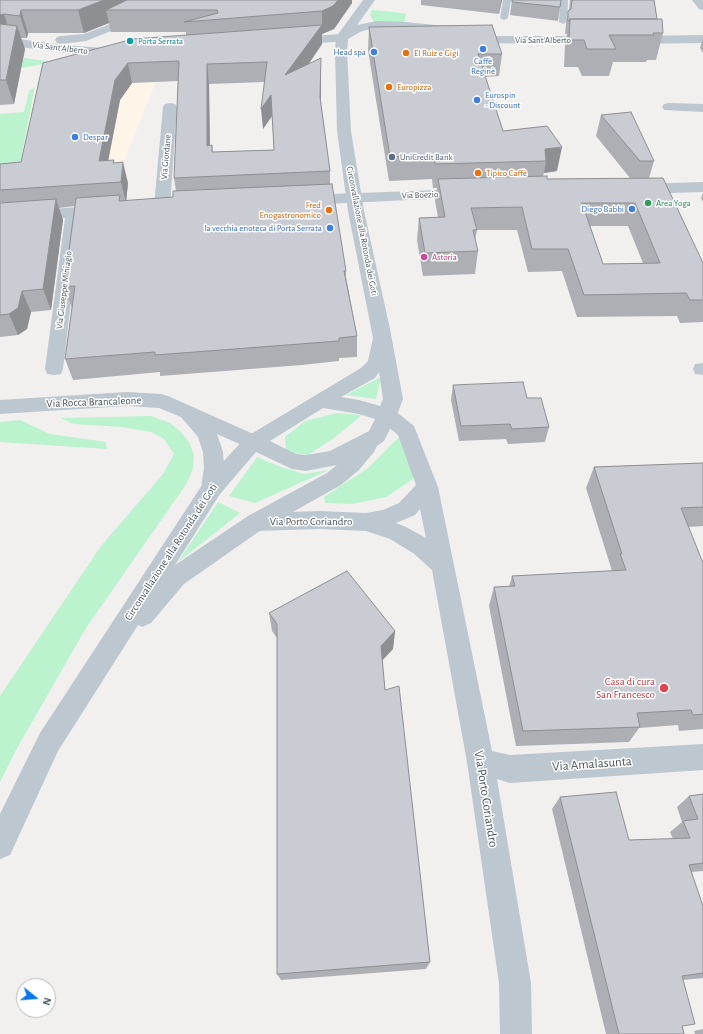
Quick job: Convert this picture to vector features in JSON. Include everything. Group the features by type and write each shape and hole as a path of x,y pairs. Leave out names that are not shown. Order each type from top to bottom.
{"street":[{"path":"6,42 69,40 86,37 103,32 127,19 150,0"},
{"path":"698,0 703,7"},
{"path":"366,4 364,18 369,25"},
{"path":"342,38 366,4"},
{"name":"Via Sant'Alberto","path":"281,42 342,38 356,29 369,25 384,24 435,28 502,40"},
{"name":"Via Sant'Alberto","path":"369,25 380,31 407,37 502,40 703,39"},
{"name":"Circonvallazione alla Rotonda dei Goti","path":"96,668 176,577 256,522 334,479 352,464 376,436 387,415 393,399 381,329 354,197 344,126 341,51 342,38"},
{"name":"Via Sant'Alberto","path":"6,42 64,49 128,53"},
{"path":"344,126 351,116 353,53"},
{"name":"Via Giordane","path":"170,107 155,207 177,206"},
{"path":"669,108 703,108"},
{"path":"625,189 703,187"},
{"name":"Via Boezio","path":"294,200 477,193"},
{"path":"0,218 118,209"},
{"name":"Via Giuseppe Miniagio","path":"54,369 74,212"},
{"name":"Circonvallazione alla Rotonda dei Goti","path":"0,845 49,742 212,488 253,442 368,373 376,363 380,353 381,329"},
{"name":"Via Rocca Brancaleone","path":"0,407 127,399 161,401 253,442"},
{"path":"320,401 360,407 387,415"},
{"name":"Via Rocca Brancaleone","path":"186,411 207,434 213,452 214,468 212,488"},
{"name":"Via Porto Coriandro","path":"387,415 407,431 427,487 481,762 515,983 516,1034"},
{"path":"253,442 292,461 306,463 333,458 354,449 376,436"},
{"name":"Via Porto Coriandro","path":"256,522 320,520 366,522 386,518 407,509 427,487"},
{"name":"Via Porto Coriandro","path":"366,522 398,532 421,546 443,566"},
{"name":"Via Amalasunta","path":"481,762 510,769 703,757"}],"lane":[{"path":"504,18 507,0"},
{"path":"563,22 564,0"}],"shaded area":[{"path":"163,64 117,179 16,184 35,87 76,75"}],"green space":[{"path":"372,10 406,14 404,23 374,22 370,15"},
{"path":"9,56 54,62 27,67 0,69"},
{"path":"35,87 16,184 0,186 0,114 24,112 29,91"},
{"path":"381,377 376,399 346,395"},
{"path":"337,413 362,415 334,438 308,455 286,452 285,437 305,421"},
{"path":"151,416 170,423 181,432 189,442 194,455 193,468 187,483 86,628 16,750 0,782 0,696 101,546 163,474 174,454 164,439 151,432 121,427 74,424 60,418"},
{"path":"20,420 50,434 106,442 107,449 0,442 0,422"},
{"path":"399,437 412,461 413,479 386,497 352,504 325,503 324,497 368,468"},
{"path":"257,457 281,467 304,474 329,470 255,503 229,496"},
{"path":"218,502 240,513 178,562"}],"building":[{"path":"0,0 104,0 78,10 21,10 20,16 0,15"},
{"path":"127,0 338,0 333,6 322,11 184,22 218,13 217,10 106,10"},
{"path":"512,0 561,0 560,7 512,2"},
{"path":"572,0 654,0 657,19 570,19 570,21 568,21 568,11 571,9"},
{"path":"570,19 662,19 663,33 653,33 654,35 609,35 616,49 587,49 584,40 569,40"},
{"path":"0,24 17,26 6,80 0,80"},
{"path":"322,25 285,75 321,58 320,97 330,171 174,178 179,61 128,63 115,80 99,161 114,160 113,163 123,162 121,182 0,190 0,164 21,162 43,63 133,39","holes":["267,62 261,109 271,95 274,150 212,152 212,145 207,146 207,64"]},
{"path":"492,25 502,54 478,54 503,131 547,126 562,147 545,149 546,161 435,164 434,155 390,157 369,27"},
{"path":"631,112 654,161 640,161 601,115"},
{"path":"547,176 547,179 663,178 703,263 703,300 690,300 686,293 584,295 568,249 532,249 522,207 471,208 477,230 473,230 478,251 425,253 419,218 445,217 438,179","holes":["582,203 635,203 660,263 603,264"]},
{"path":"332,184 346,271 344,271 357,336 339,338 339,341 155,355 155,352 65,359 75,286 64,287 76,198 120,195 119,201 173,197 173,191"},
{"path":"56,199 43,289 22,291 18,308 9,314 0,315 0,203"},
{"path":"523,382 527,398 541,398 549,427 512,429 510,424 461,426 453,385"},
{"path":"703,463 703,507 681,508 703,563 703,714 693,715 691,710 637,713 640,727 523,731 494,587 515,586 512,576 626,570 594,467"},
{"path":"347,571 395,631 381,646 385,690 399,686 430,962 277,974 277,624 269,613"},
{"path":"616,792 629,840 690,838 683,821 698,819 689,796 703,794 703,863 689,865 703,906 703,973 682,976 695,1024 682,1026 684,1034 619,1034 560,797"}],"place":[{"name":"Porta Serrata","path":"130,41"},
{"name":"Caffè Reginè","path":"483,49"},
{"name":"Head spa","path":"374,52"},
{"name":"El Ruiz e Gigi","path":"406,53"},
{"name":"Europizza","path":"389,87"},
{"name":"Eurospin - Discount","path":"477,100"},
{"name":"Despar","path":"75,137"},
{"name":"UniCredit Bank","path":"392,157"},
{"name":"Tipico Caffè","path":"478,173"},
{"name":"Area Yoga","path":"648,203"},
{"name":"Diego Babbi","path":"632,209"},
{"name":"Fred Enogastronomico","path":"329,210"},
{"name":"la vecchia enoteca di Porta Serrata","path":"330,228"},
{"name":"Astoria","path":"424,257"},
{"name":"Casa di cura San Francesco","path":"664,688"}]}
